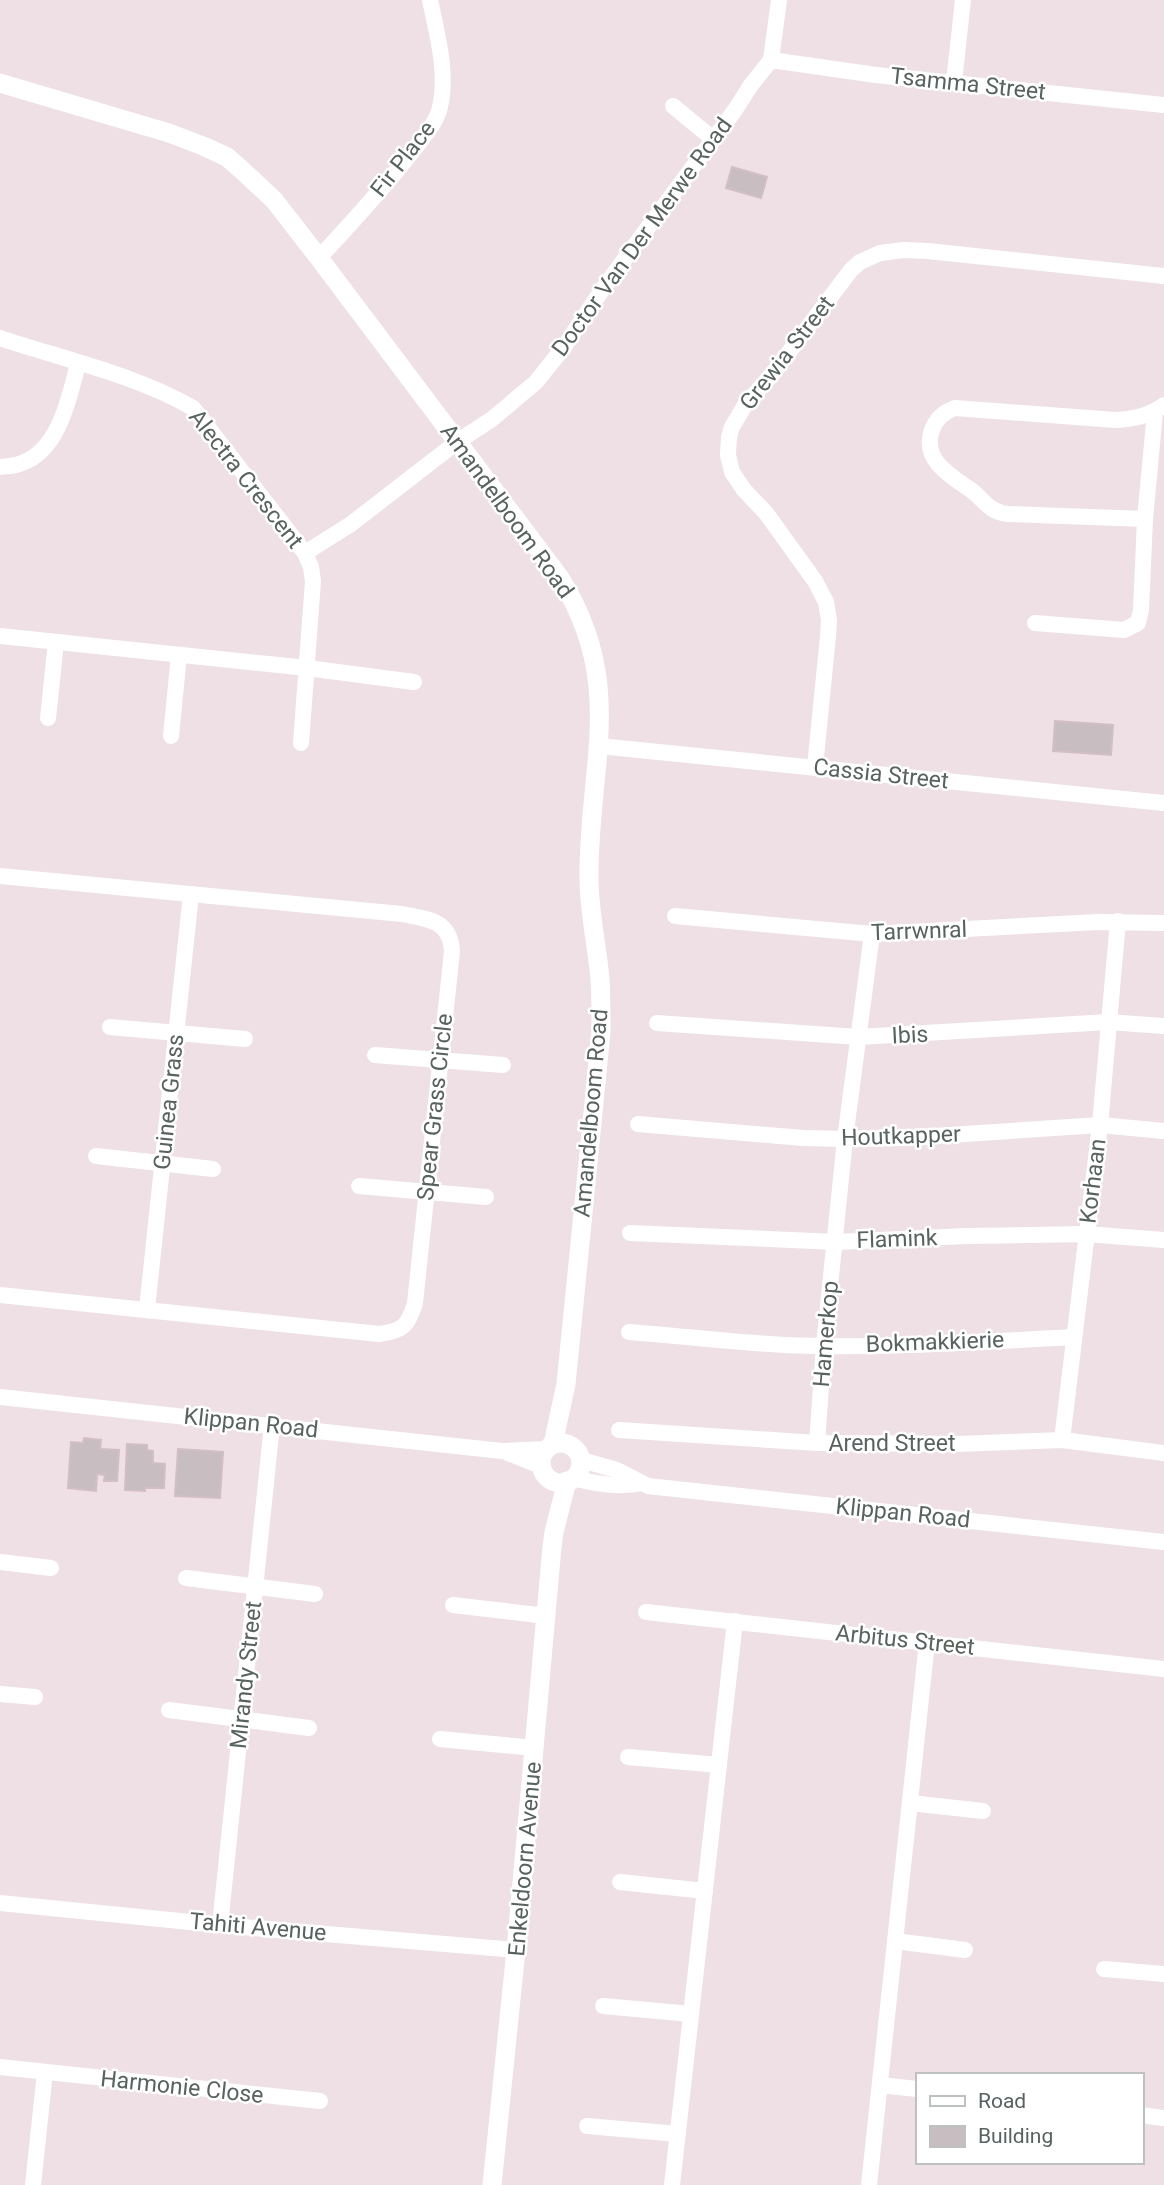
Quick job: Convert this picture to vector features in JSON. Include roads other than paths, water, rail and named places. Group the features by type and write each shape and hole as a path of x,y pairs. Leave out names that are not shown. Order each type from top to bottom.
{"street":[{"name":"Fir Place","path":"319,258 393,176 430,128 440,110 442,65 430,0"},
{"path":"771,60 779,0"},
{"path":"954,82 962,0"},
{"name":"Tsamma Street","path":"771,60 876,75 1164,105"},
{"name":"Doctor Van Der Merwe Road","path":"305,553 351,524 457,442 492,419 536,382 771,60"},
{"name":"Amandelboom Road","path":"0,83 169,134 227,157 274,200 560,578 573,599 589,637 596,660 600,696 589,878 600,978 601,1032 560,1463"},
{"path":"673,106 713,139"},
{"name":"Grewia Street","path":"816,767 828,636 828,608 815,581 766,513 744,490 732,472 728,454 729,437 745,405 774,372 842,280 860,262 880,253 928,250 1164,276"},
{"name":"Alectra Crescent","path":"0,338 145,385 171,395 193,408 305,553 313,581 301,743"},
{"path":"0,467 23,463 40,451 53,436 62,417 78,364"},
{"path":"1145,519 1008,514 992,510 974,492 940,467 932,453 930,438 940,416 959,407 1115,420 1133,419 1159,408"},
{"path":"1035,624 1124,630 1138,623 1142,598 1145,519 1159,408"},
{"path":"0,636 414,682"},
{"path":"48,718 56,642"},
{"path":"171,736 179,655"},
{"name":"Cassia Street","path":"599,746 1164,803"},
{"name":"Spear Grass Circle","path":"0,876 402,914 435,922 444,927 449,935 452,951 415,1303 406,1325 398,1331 379,1334 0,1295"},
{"name":"Guinea Grass","path":"147,1309 191,894"},
{"name":"Tarrwnral","path":"675,916 872,934 1118,921 1164,923"},
{"name":"Korhaan","path":"1062,1440 1100,1125 1118,921"},
{"name":"Hamerkop","path":"817,1443 845,1139 872,934"},
{"name":"Ibis","path":"657,1023 858,1037 1108,1022 1164,1026"},
{"path":"110,1027 245,1039"},
{"path":"375,1055 503,1065"},
{"name":"Houtkapper","path":"638,1124 845,1139 904,1138 1100,1125 1164,1131"},
{"path":"96,1157 213,1169"},
{"path":"359,1186 485,1197"},
{"name":"Flamink","path":"630,1233 835,1242 1086,1234 1164,1240"},
{"name":"Bokmakkierie","path":"629,1332 740,1342 824,1345 1074,1337"},
{"name":"Klippan Road","path":"0,1397 502,1451 617,1471 648,1486 1164,1542"},
{"name":"Mirandy Street","path":"220,1924 272,1425"},
{"name":"Arend Street","path":"619,1430 817,1443 957,1444 1062,1440 1164,1453"},
{"name":"Enkeldoorn Avenue","path":"492,2185 548,1616 560,1463"},
{"path":"0,1562 51,1568"},
{"path":"186,1578 315,1594"},
{"path":"453,1605 548,1616"},
{"name":"Arbitus Street","path":"646,1612 1164,1669"},
{"path":"672,2185 735,1620"},
{"path":"869,2185 927,1642"},
{"path":"0,1694 35,1698"},
{"path":"169,1710 309,1728"},
{"path":"440,1739 535,1748"},
{"path":"628,1757 719,1765"},
{"path":"910,1803 983,1811"},
{"path":"620,1882 705,1891"},
{"name":"Tahiti Avenue","path":"0,1903 516,1950"},
{"path":"895,1941 965,1950"},
{"path":"1104,1969 1164,1974"},
{"path":"603,2007 691,2014"},
{"name":"Harmonie Close","path":"0,2067 320,2101"},
{"path":"33,2185 45,2072"},
{"path":"880,2085 916,2089"},
{"path":"1143,2115 1164,2118"},
{"path":"587,2126 678,2134"}]}
